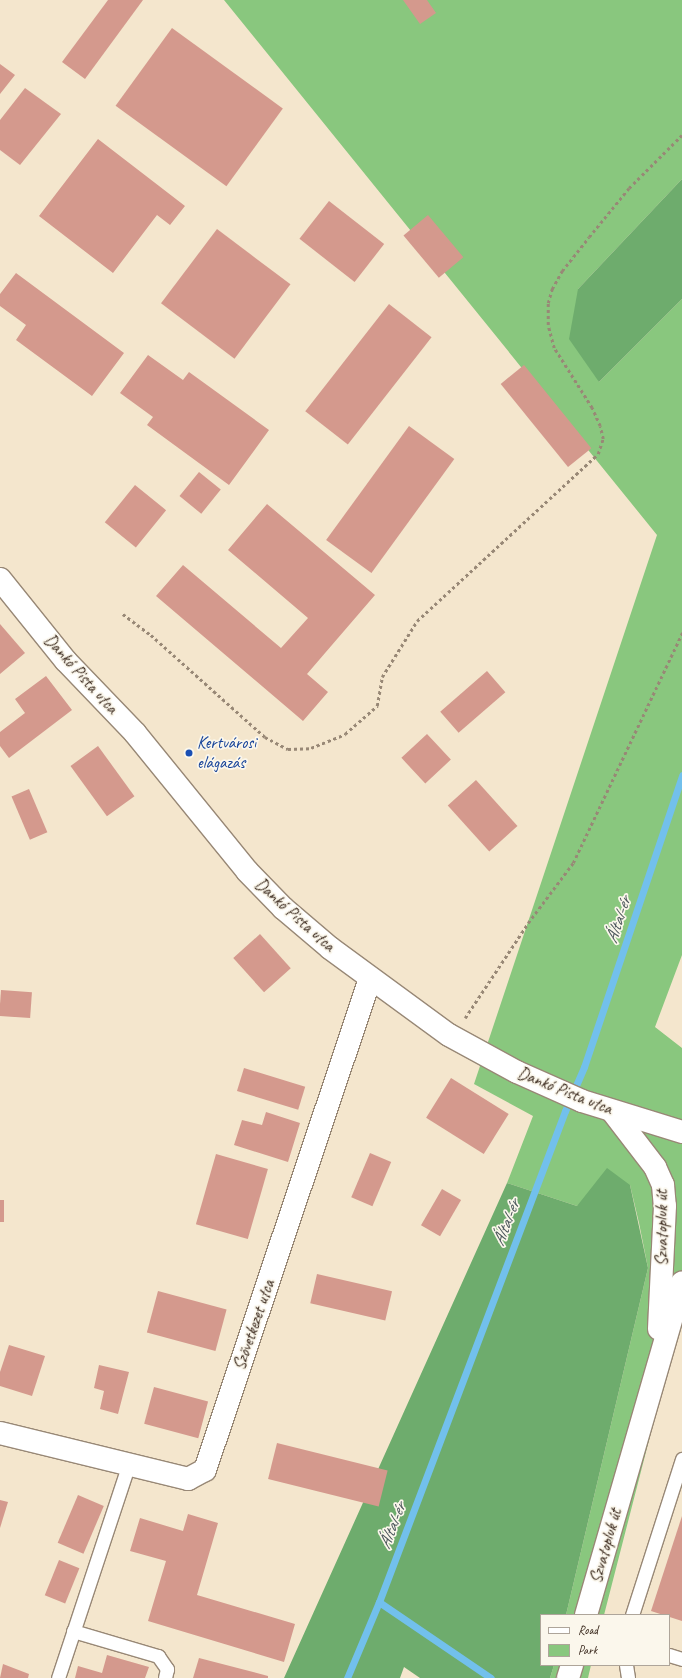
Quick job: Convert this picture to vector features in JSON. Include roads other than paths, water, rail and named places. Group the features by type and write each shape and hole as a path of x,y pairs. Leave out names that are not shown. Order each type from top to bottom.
{"street":[{"name":"Dankó Pista utca","path":"0,579 66,661 135,733 247,871 283,908 370,978 448,1035 555,1090 612,1111 682,1132"},
{"name":"Szövetkezet utca","path":"0,1433 128,1466 188,1479 205,1470 370,978"},
{"name":"Szvatopluk út","path":"612,1111 655,1167 663,1185 665,1206 658,1362"},
{"name":"Szvatopluk út","path":"586,1614 682,1283"},
{"path":"568,1678 572,1666"}],"lane":[{"path":"632,1614 682,1459"},
{"path":"58,1678 128,1466"},
{"path":"73,1631 158,1656 167,1669 166,1678"},
{"path":"670,1654 682,1659"},
{"path":"626,1666 628,1678"}],"waterway":[{"name":"Által-ér","path":"347,1678 379,1602 565,1111 584,1067 682,775"},
{"path":"379,1602 491,1678"}],"place":[{"name":"Kertvárosi elágazás","path":"189,753"}]}
